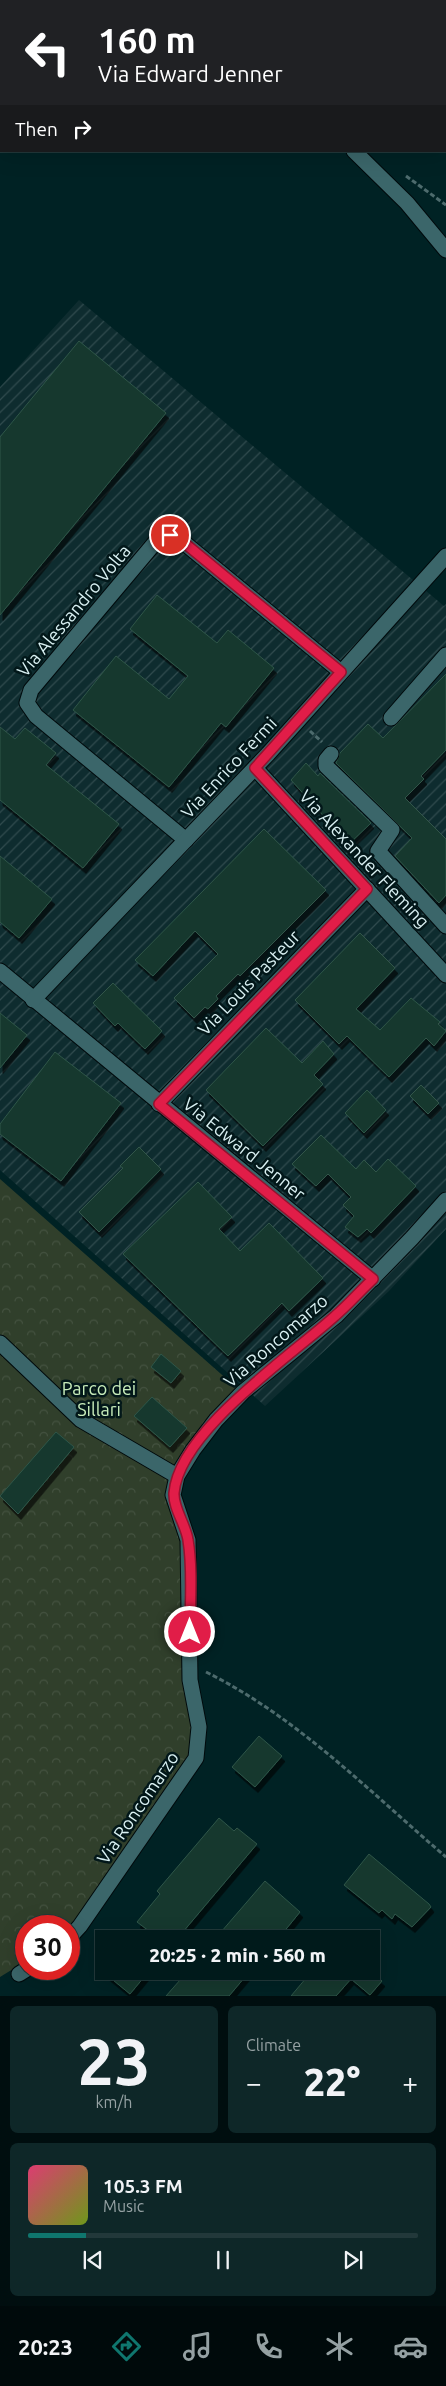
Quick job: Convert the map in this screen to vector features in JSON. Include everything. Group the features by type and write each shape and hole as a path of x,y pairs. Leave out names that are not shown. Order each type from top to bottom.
{"street":[{"path":"355,152 407,203 445,250"},
{"name":"Via Alessandro Volta","path":"186,840 36,716 27,703 31,690 158,539 170,535 182,541 341,672"},
{"name":"Via Enrico Fermi","path":"33,1000 255,768 446,556"},
{"path":"391,718 446,655"},
{"path":"331,754 326,760 326,766 392,830 378,851 446,926"},
{"name":"Via Alexander Fleming","path":"255,768 446,975"},
{"name":"Via Louis Pasteur","path":"159,1104 367,889"},
{"name":"Via Edward Jenner","path":"0,971 373,1279"},
{"name":"Via Roncomarzo","path":"80,1926 196,1758 199,1727 190,1680 188,1540 174,1495 178,1476 193,1450 216,1420 243,1392 336,1316 446,1200"},
{"path":"0,1343 81,1420 178,1476"}],"path":[{"path":"402,174 446,205"},
{"path":"298,721 326,745 331,754"},
{"path":"190,1664 240,1689 302,1734 446,1857"}],"shaded area":[{"path":"79,300 444,606 446,604 446,1229 389,1291 265,1406 0,1170 0,387"}],"green space":[{"name":"Parco dei Sillari","path":"0,1179 238,1389 210,1415 172,1469 182,1541 193,1727 190,1754 80,1917 80,1915 15,1915 15,1968 0,1977"}],"building":[{"path":"79,341 166,413 0,615 0,437"},
{"path":"157,595 217,643 228,630 274,668 226,727 221,723 169,787 73,710 116,656 169,699 188,676 130,629"},
{"path":"446,674 446,750 421,776 424,779 405,798 446,839 446,895 439,903 395,856 412,838 336,763 340,753 368,724 383,738"},
{"path":"0,727 15,739 25,728 56,753 46,765 119,824 83,868 0,800"},
{"path":"306,763 318,776 320,773 371,823 349,844 291,780"},
{"path":"264,829 326,890 240,976 238,974 216,996 218,999 208,1009 205,1007 194,1018 174,998 218,954 195,931 153,976 135,960"},
{"path":"0,856 52,899 19,938 0,922"},
{"path":"360,933 395,968 356,1009 380,1030 411,998 440,1022 438,1024 446,1031 434,1046 426,1038 389,1077 347,1036 339,1044 295,1000"},
{"path":"113,983 162,1031 145,1049 118,1023 115,1026 93,1003"},
{"path":"0,1013 27,1035 0,1068"},
{"path":"266,1028 302,1063 323,1041 334,1054 314,1075 323,1084 263,1146 206,1090"},
{"path":"55,1052 121,1103 61,1181 0,1134 0,1124"},
{"path":"421,1085 439,1103 428,1114 410,1096"},
{"path":"367,1090 386,1110 364,1133 345,1113"},
{"path":"321,1135 356,1169 364,1160 376,1172 388,1159 416,1186 371,1233 367,1229 358,1237 345,1227 354,1216 343,1205 351,1197 328,1174 316,1186 292,1164"},
{"path":"139,1147 161,1169 99,1232 79,1212 123,1168 120,1166"},
{"path":"198,1182 232,1217 219,1229 240,1251 269,1223 323,1278 289,1311 282,1303 228,1356 123,1254"},
{"path":"161,1354 181,1371 171,1383 151,1367"},
{"path":"152,1397 187,1428 170,1447 134,1416"},
{"path":"56,1432 74,1447 18,1514 0,1496"},
{"path":"259,1736 282,1756 255,1787 232,1767"},
{"path":"219,1818 234,1831 237,1828 257,1844 185,1930 148,1930 137,1922 160,1894 157,1891"},
{"path":"369,1854 431,1907 412,1927 395,1914 392,1919 382,1910 379,1913 344,1885"},
{"path":"265,1881 300,1912 285,1930 223,1930"},
{"path":"380,1979 382,1981 370,1995 352,1980"},
{"path":"113,1980 142,1980 130,1994"},
{"path":"180,1980 242,1980 229,1996 166,1996"},
{"path":"304,1980 350,1980 336,1996 291,1996"}],"route":[{"path":"170,535 182,541 341,672 255,768 367,889 159,1104 373,1279 336,1316 243,1392 216,1420 193,1450 178,1476 174,1495 188,1540 190,1632"}]}
